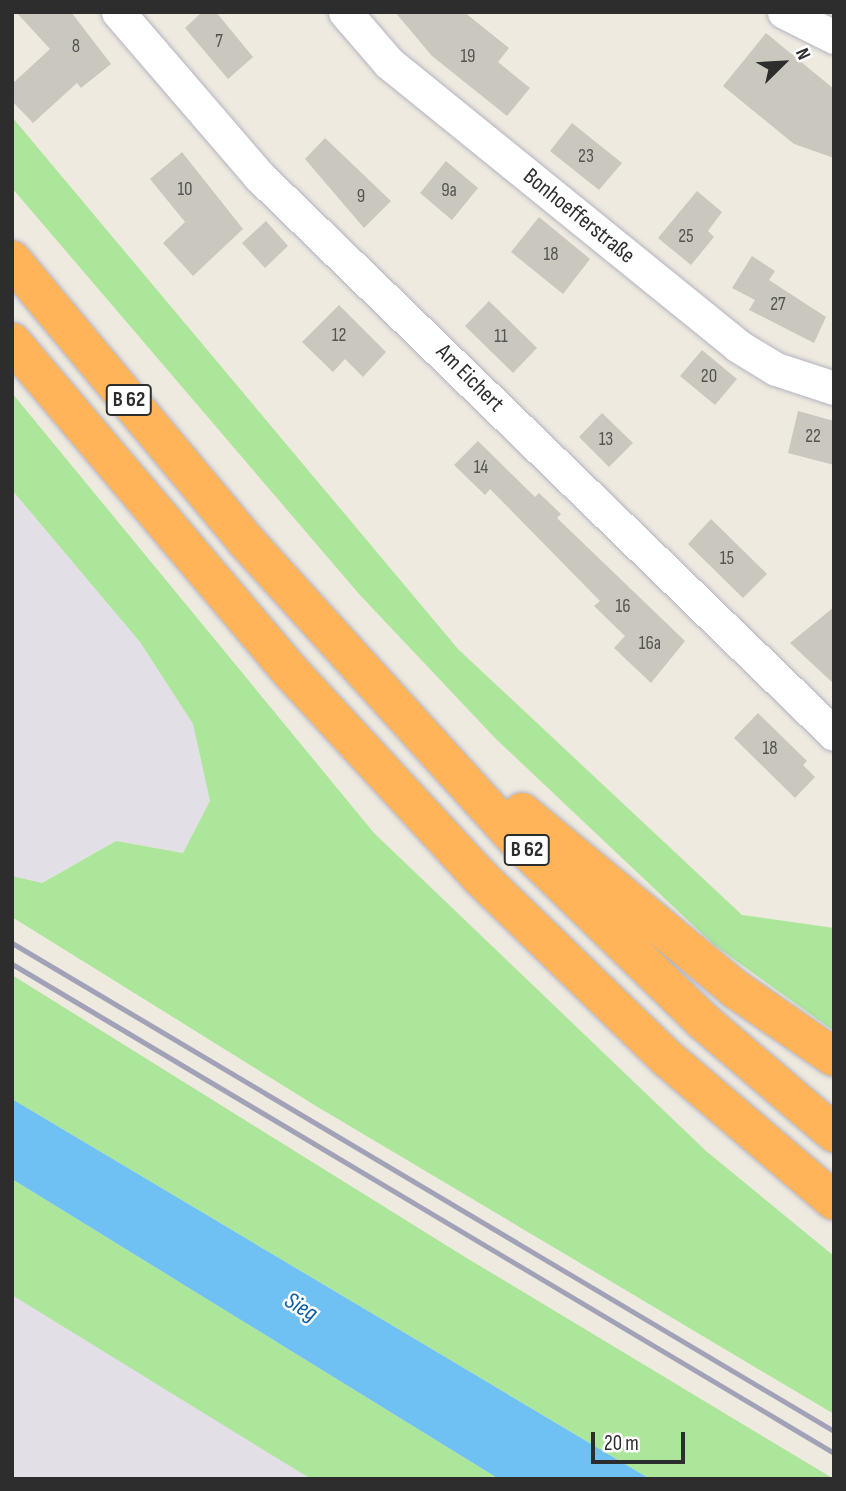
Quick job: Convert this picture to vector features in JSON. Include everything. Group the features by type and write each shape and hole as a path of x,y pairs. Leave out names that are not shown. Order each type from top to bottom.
{"highway":[{"name":"B 62","path":"12,260 325,630 547,870 705,1022 834,1133"},
{"name":"B 62","path":"12,342 292,673 480,877 668,1059 834,1201"},
{"name":"B 62","path":"325,630 643,916 834,1057"}],"street":[{"name":"Am Eichert","path":"118,12 259,176 834,734"},
{"name":"Bonhoefferstraße","path":"345,12 389,63 738,346 776,369 834,388"},
{"path":"784,12 834,37"}],"shaded area":[{"path":"12,490 140,642 193,724 210,801 183,853 116,841 41,883 12,876"},
{"path":"12,1293 313,1479 12,1479"}],"green space":[{"path":"12,117 458,649 742,915 834,928 834,1031 714,945 495,738 359,594 12,188"},
{"path":"12,393 374,833 706,1151 834,1256 834,1414 316,1106 12,917 12,876 42,883 116,841 183,853 210,801 193,724 140,642 12,490"},
{"path":"12,975 465,1257 834,1479 650,1479 12,1099"},
{"path":"12,1179 499,1479 311,1479 12,1295"}],"water":[{"name":"Sieg","path":"12,1099 650,1479 499,1479 12,1179"}],"building":[{"path":"16,12 71,12 111,64 81,88 77,83 33,123 12,101 12,84 50,49"},
{"path":"202,12 216,12 253,57 228,79 185,28"},
{"path":"395,12 464,12 509,48 498,62 530,88 507,116 432,56"},
{"path":"766,33 834,89 834,158 794,144 723,86"},
{"path":"572,123 622,163 599,190 550,151"},
{"path":"325,138 391,201 364,228 305,159"},
{"path":"182,152 243,229 193,276 163,243 185,222 150,179"},
{"path":"446,161 478,188 452,220 420,193"},
{"path":"697,191 722,212 708,231 714,237 691,265 658,238"},
{"path":"539,217 590,259 563,294 511,252"},
{"path":"266,221 288,246 265,268 242,243"},
{"path":"752,256 775,271 769,280 826,317 814,343 749,310 755,300 732,288"},
{"path":"489,301 537,348 513,373 465,326"},
{"path":"339,305 386,352 363,377 345,359 333,372 302,342"},
{"path":"702,350 737,379 715,405 680,376"},
{"path":"798,411 834,421 834,465 788,453"},
{"path":"602,413 633,443 609,467 579,437"},
{"path":"478,441 535,497 539,493 561,514 557,518 685,641 651,683 614,648 625,636 594,606 600,601 490,489 485,495 454,465"},
{"path":"711,519 767,574 743,598 688,544"},
{"path":"834,607 834,684 790,643"},
{"path":"758,713 807,761 803,765 815,777 795,798 734,738"}],"railway":[{"path":"12,943 834,1431"},
{"path":"12,964 834,1453"}]}
